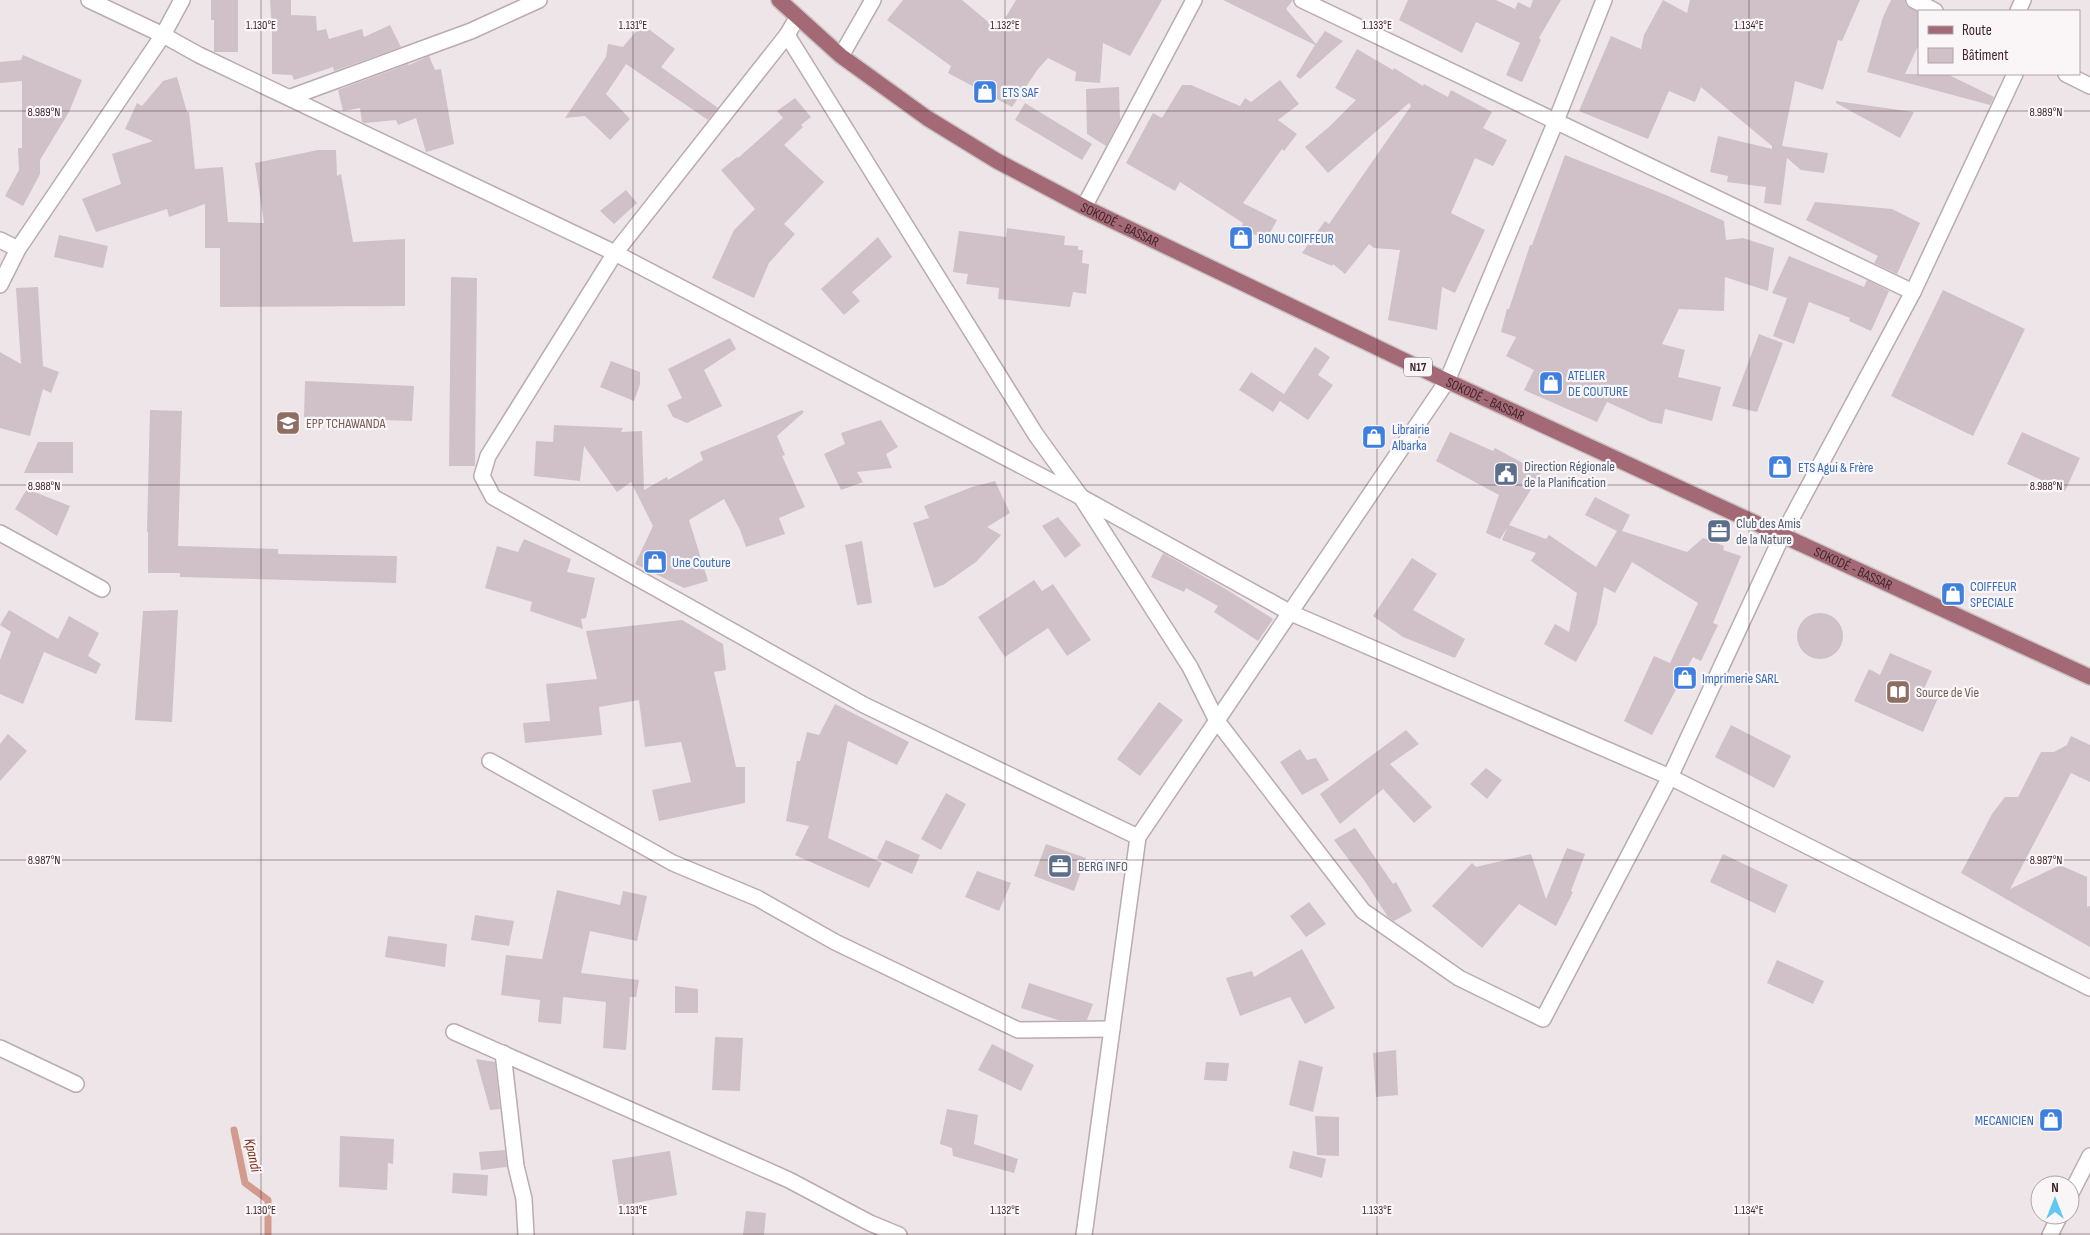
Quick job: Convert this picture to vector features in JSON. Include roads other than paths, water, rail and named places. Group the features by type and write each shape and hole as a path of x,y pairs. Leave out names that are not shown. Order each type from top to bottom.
{"main road":[{"name":"SOKODÉ - BASSAR","path":"779,0 841,56 962,141 1084,207 1447,381 2090,677"}],"street":[{"path":"89,0 615,254 1081,497 1291,613 1670,777 2090,988"},
{"path":"0,286 18,249 163,35 182,0"},
{"path":"291,98 471,31 539,0"},
{"path":"841,56 873,0"},
{"path":"1084,207 1194,0"},
{"path":"1302,0 1913,292"},
{"path":"1084,1235 1138,837 1447,381 1556,122 1604,0"},
{"path":"1914,0 1933,10"},
{"path":"797,18 788,35 615,254 488,456 482,476 493,497 864,705 1138,837"},
{"path":"788,35 1036,435 1081,497 1190,667 1217,721 1363,911 1459,978 1543,1019 1670,777 1782,536 1913,292 2015,75"},
{"path":"2068,75 2090,86"},
{"path":"0,240 18,249"},
{"path":"0,533 102,589"},
{"path":"490,761 672,862 757,898 836,942 1018,1030 1112,1029"},
{"path":"454,1032 789,1180 870,1223 899,1235"},
{"path":"0,1048 76,1084"},
{"path":"503,1053 516,1166 524,1199 526,1235"},
{"path":"2080,1176 2090,1156"}],"waterway":[{"name":"Kpandi","path":"234,1130 245,1183 268,1200 268,1235"}],"place":[{"name":"ETS SAF","path":"985,92"},
{"name":"BONU COIFFEUR","path":"1241,238"},
{"name":"ATELIER DE COUTURE","path":"1551,383"},
{"name":"EPP TCHAWANDA","path":"288,423"},
{"name":"Librairie Albarka","path":"1374,437"},
{"name":"ETS Agui & Frère","path":"1780,467"},
{"name":"Direction Régionale de la Planification","path":"1506,474"},
{"name":"Club des Amis de la Nature","path":"1719,531"},
{"name":"Une Couture","path":"655,562"},
{"name":"COIFFEUR SPECIALE","path":"1953,594"},
{"name":"Imprimerie SARL","path":"1685,678"},
{"name":"Source de Vie","path":"1898,692"},
{"name":"BERG INFO","path":"1060,866"},
{"name":"MECANICIEN","path":"2051,1120"}]}
